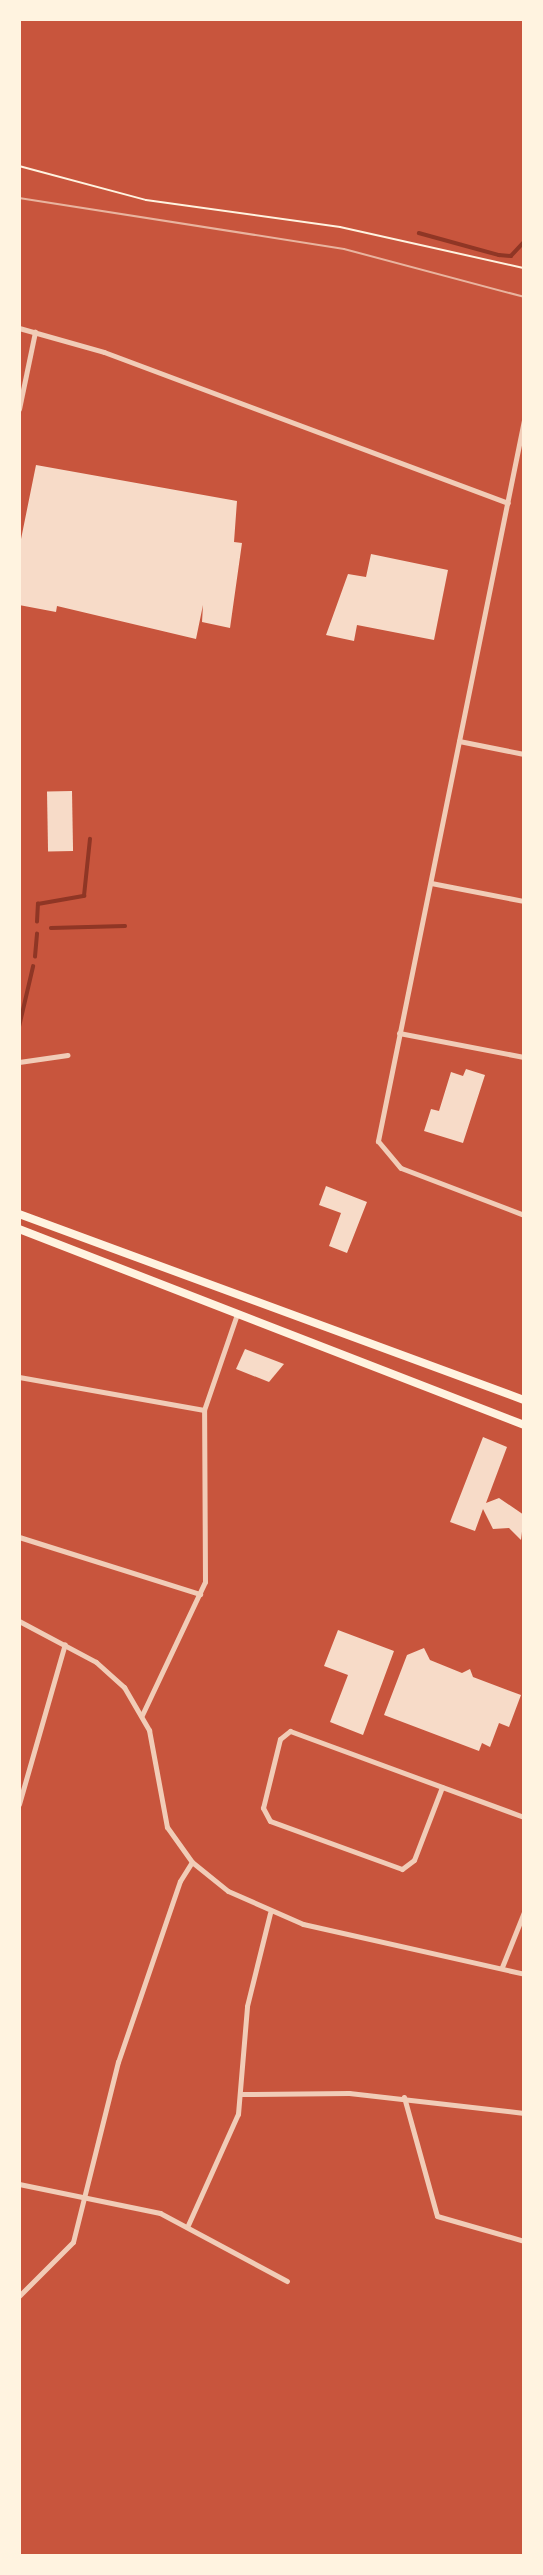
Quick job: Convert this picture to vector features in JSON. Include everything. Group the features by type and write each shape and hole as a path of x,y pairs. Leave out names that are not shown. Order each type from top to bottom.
{"main road":[{"path":"19,1214 524,1400"},
{"path":"19,1229 524,1425"}],"street":[{"path":"19,328 508,503"},
{"path":"19,410 35,332"},
{"path":"524,420 399,1033 379,1147 401,1168 524,1215"},
{"path":"459,741 524,754"},
{"path":"431,883 524,901"},
{"path":"399,1033 524,1058"},
{"path":"19,1062 67,1055"},
{"path":"142,1715 200,1594 209,1565 204,1410 237,1314"},
{"path":"19,1377 204,1410"},
{"path":"509,1395 524,1393"},
{"path":"19,1537 200,1594"},
{"path":"19,1621 65,1644 124,1687 142,1715 161,1812 192,1862 270,1913 524,1974"},
{"path":"19,1804 65,1644"},
{"path":"442,1787 414,1860 402,1869 270,1821 263,1808 280,1739 290,1731 524,1817"},
{"path":"19,2296 65,2254 86,2194 118,2062 180,1881 192,1862"},
{"path":"502,1967 524,1912"},
{"path":"188,2225 242,2094 247,2006 270,1913"},
{"path":"242,2094 404,2097 524,2113"},
{"path":"404,2097 437,2216 524,2241"},
{"path":"19,2183 86,2194 188,2225 287,2281"}],"path":[{"path":"19,166 146,200 340,227 524,268"}],"building":[{"path":"36,465 237,501 234,542 242,543 230,628 202,622 203,605 196,639 57,606 56,612 19,605 19,549"},
{"path":"371,554 448,570 434,640 357,625 354,641 326,635 348,574 366,577"},
{"path":"47,791 72,791 73,851 48,851"},
{"path":"466,1069 485,1075 463,1143 424,1131 431,1109 439,1111 451,1072 463,1076"},
{"path":"326,1186 367,1202 347,1253 329,1246 341,1213 319,1205"},
{"path":"245,1349 284,1364 269,1382 236,1369"},
{"path":"483,1437 507,1447 486,1503 499,1498 524,1515 521,1540 509,1528 493,1529 483,1509 475,1531 450,1522"},
{"path":"338,1630 394,1651 363,1735 330,1722 348,1675 324,1666"},
{"path":"424,1648 430,1660 462,1673 470,1669 473,1677 521,1695 509,1727 499,1723 490,1747 482,1743 479,1751 384,1715 407,1655"}],"waterway":[{"path":"419,233 499,255 511,256 524,242"},
{"path":"37,922 38,904 84,896 90,839"},
{"path":"51,928 125,926"},
{"path":"35,957 37,934"},
{"path":"19,1027 33,967"}],"tram line":[{"path":"19,198 344,249 524,297"}]}
